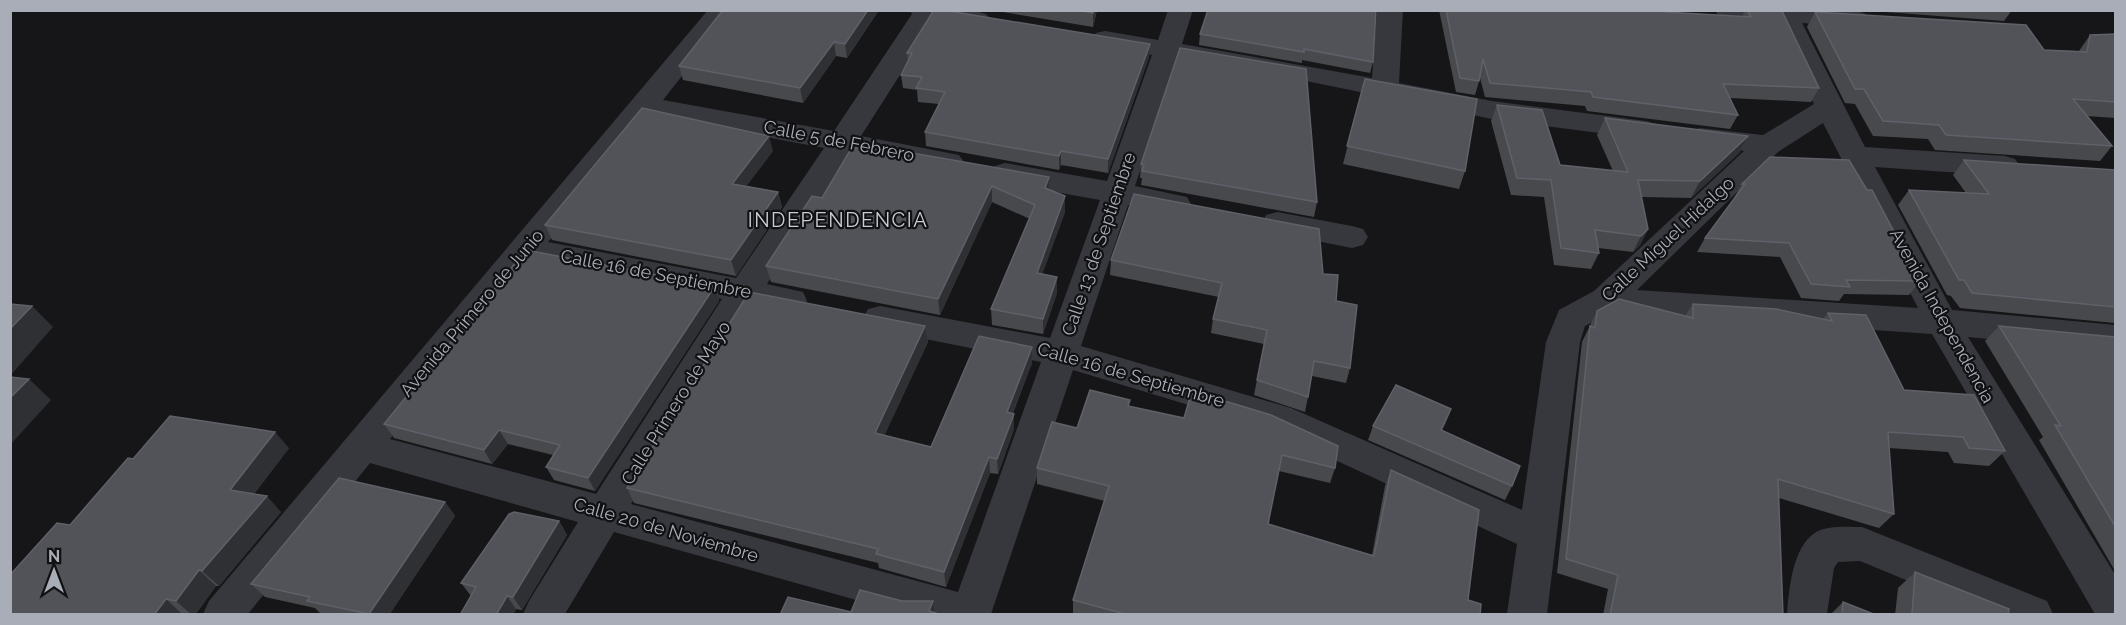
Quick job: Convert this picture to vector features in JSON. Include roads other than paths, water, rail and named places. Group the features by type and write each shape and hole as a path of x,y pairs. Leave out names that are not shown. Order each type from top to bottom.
{"street":[{"name":"Avenida Primero de Junio","path":"223,615 722,10"},
{"name":"Calle 13 de Septiembre","path":"970,615 1181,10"},
{"path":"1385,87 1390,10"},
{"path":"1727,10 1784,12 1876,20"},
{"path":"926,11 996,22"},
{"name":"Calle Primero de Mayo","path":"543,615 607,514 664,416 747,292 926,11"},
{"name":"Avenida Independencia","path":"1784,12 1829,107 1942,322 2115,613"},
{"path":"1077,35 1385,87 1492,110 1768,146"},
{"name":"Calle 5 de Febrero","path":"644,105 1206,210"},
{"name":"Calle Miguel Hidalgo","path":"1527,615 1563,342 1571,319 1606,300 1768,146 1829,107"},
{"path":"1854,156 2032,168"},
{"path":"1250,218 1352,237"},
{"name":"Calle 16 de Septiembre","path":"525,249 817,306"},
{"path":"1606,300 1942,322 2115,338"},
{"name":"Calle 16 de Septiembre","path":"852,313 1061,353 1278,418 1539,536"},
{"name":"Calle 20 de Noviembre","path":"362,446 970,615"},
{"path":"1807,615 1815,562 1828,545 1862,544 2033,615"}],"district":[{"name":"INDEPENDENCIA","path":"838,220"}]}
